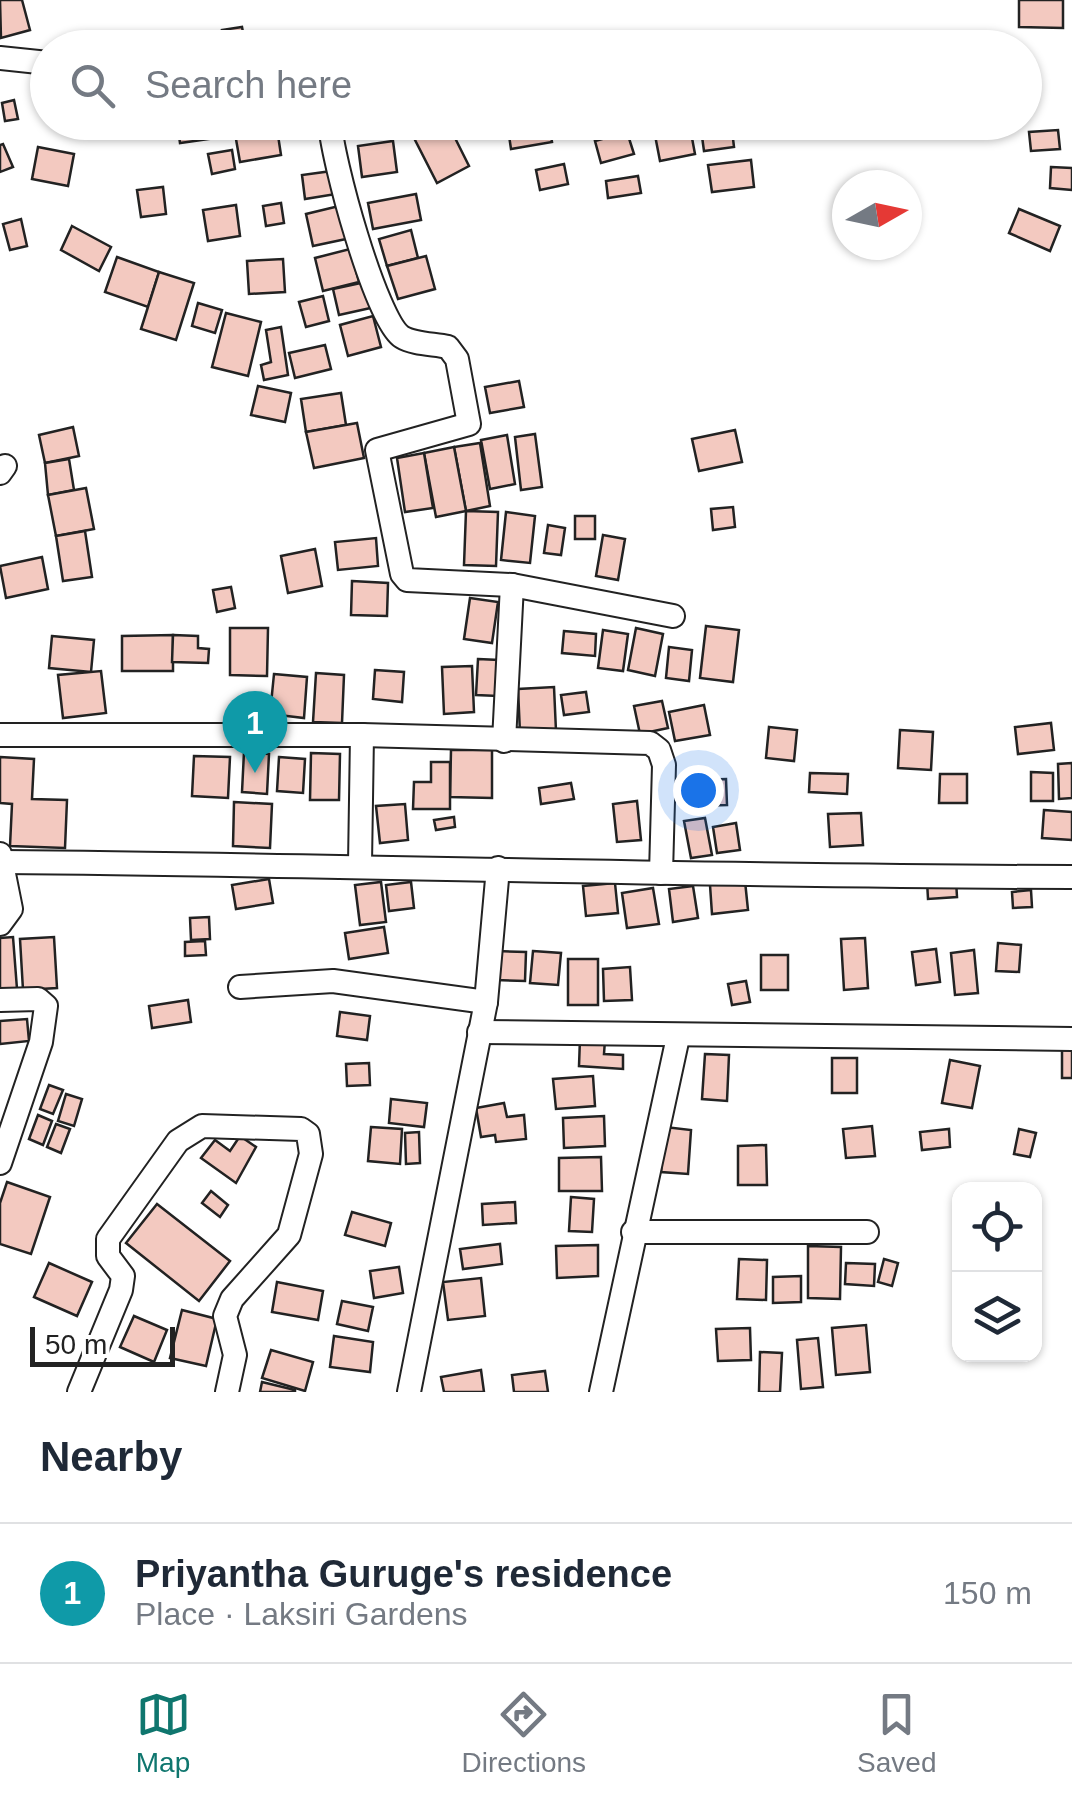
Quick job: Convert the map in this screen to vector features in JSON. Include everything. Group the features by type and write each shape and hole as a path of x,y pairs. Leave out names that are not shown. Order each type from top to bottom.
{"street":[{"path":"0,58 30,62"},
{"path":"333,140 344,198 387,319 402,338 448,346 457,359 468,424 377,450 402,574 407,580 512,585 674,616"},
{"path":"504,741 512,585"},
{"path":"360,864 362,735"},
{"path":"0,736 362,735 650,744 659,750 664,765 662,873"},
{"path":"0,924 11,909 1,858 662,873 1072,876"},
{"path":"409,1392 486,1002 498,868"},
{"path":"240,988 333,982 486,1002"},
{"path":"0,1000 38,999 46,1006 42,1042 0,1163"},
{"path":"480,1032 1072,1039"},
{"path":"601,1392 678,1037"},
{"path":"79,1392 121,1290 123,1276 108,1256 108,1239 178,1141 202,1126 302,1129 308,1134 311,1154 288,1235 232,1299 226,1316 236,1354 227,1392"},
{"path":"633,1232 868,1232"}],"building":[{"path":"0,0 22,0 30,30 1,38"},
{"path":"1019,0 1063,0 1063,28 1019,27"},
{"path":"14,100 18,119 5,121 2,103"},
{"path":"1058,130 1060,149 1031,151 1030,140 1042,140 1042,131"},
{"path":"236,140 279,140 281,155 240,162"},
{"path":"415,140 456,140 469,166 437,183"},
{"path":"510,140 552,140 552,142 511,149"},
{"path":"630,140 634,154 601,163 595,141"},
{"path":"656,140 692,140 695,154 660,161"},
{"path":"702,140 733,140 734,147 704,151"},
{"path":"393,141 397,172 362,177 358,146"},
{"path":"3,144 13,167 0,172 0,145"},
{"path":"38,147 74,154 68,186 32,179"},
{"path":"232,150 235,169 212,174 208,154"},
{"path":"751,160 754,187 712,192 708,165"},
{"path":"564,164 568,184 540,190 536,170"},
{"path":"1051,167 1072,168 1072,190 1050,188"},
{"path":"332,171 336,194 305,199 302,175"},
{"path":"638,176 641,193 608,198 606,181"},
{"path":"163,187 166,214 141,217 137,190"},
{"path":"416,194 421,220 373,229 368,203"},
{"path":"281,203 284,223 266,226 263,206"},
{"path":"236,205 240,236 208,241 203,210"},
{"path":"339,206 346,239 313,246 306,214"},
{"path":"1019,209 1060,226 1050,251 1009,233"},
{"path":"21,219 27,246 10,250 3,224"},
{"path":"72,226 111,247 99,271 61,250"},
{"path":"411,230 418,258 387,266 379,239"},
{"path":"350,249 359,282 323,291 315,258"},
{"path":"426,256 435,289 398,299 387,266"},
{"path":"117,257 159,272 148,307 105,292"},
{"path":"283,259 285,292 249,294 247,261"},
{"path":"159,272 194,283 176,340 141,329"},
{"path":"370,281 375,307 339,315 333,289"},
{"path":"323,296 329,321 306,327 299,302"},
{"path":"198,303 222,310 215,333 192,326"},
{"path":"226,313 261,322 248,376 212,367"},
{"path":"373,316 381,347 348,356 340,325"},
{"path":"281,327 288,375 264,380 261,365 271,362 266,330"},
{"path":"325,345 331,369 295,378 289,353"},
{"path":"519,381 524,407 490,413 485,387"},
{"path":"258,386 291,393 285,422 251,415"},
{"path":"341,393 346,425 306,432 301,399"},
{"path":"357,423 364,458 314,468 306,432"},
{"path":"73,427 79,456 45,463 39,435"},
{"path":"735,430 742,462 699,471 692,439"},
{"path":"535,434 542,487 521,490 515,437"},
{"path":"507,435 515,484 490,489 481,440"},
{"path":"480,443 490,506 466,511 454,447"},
{"path":"454,447 466,511 436,517 424,453"},
{"path":"424,453 433,508 405,512 397,458"},
{"path":"69,459 74,490 48,495 45,463"},
{"path":"86,488 94,529 56,536 48,495"},
{"path":"733,507 735,527 713,530 711,509"},
{"path":"466,511 498,512 496,566 464,565"},
{"path":"506,512 535,516 530,563 501,560"},
{"path":"575,516 595,516 595,539 575,539"},
{"path":"548,525 565,528 561,555 544,553"},
{"path":"85,531 92,577 63,581 56,536"},
{"path":"603,535 625,539 618,580 596,576"},
{"path":"376,538 378,566 338,570 335,542"},
{"path":"315,549 322,586 288,593 281,556"},
{"path":"42,557 48,589 6,598 0,566"},
{"path":"352,581 388,583 387,616 351,615"},
{"path":"231,587 235,608 217,612 213,590"},
{"path":"470,598 498,602 492,643 464,639"},
{"path":"706,626 739,630 733,682 700,678"},
{"path":"230,628 268,628 267,676 230,675"},
{"path":"636,628 663,634 655,676 628,670"},
{"path":"603,630 628,634 623,671 598,668"},
{"path":"564,631 596,634 595,656 562,653"},
{"path":"173,635 173,671 122,671 122,636"},
{"path":"173,635 198,636 198,648 209,649 208,663 172,662"},
{"path":"52,636 94,640 91,672 49,668"},
{"path":"669,647 692,650 689,681 666,678"},
{"path":"478,659 499,660 498,696 476,695"},
{"path":"472,666 474,712 444,714 442,667"},
{"path":"375,670 404,672 402,702 373,699"},
{"path":"101,671 106,713 63,718 58,675"},
{"path":"316,673 344,675 342,723 313,722"},
{"path":"274,674 307,677 304,718 270,714"},
{"path":"554,687 556,731 520,733 518,689"},
{"path":"586,692 589,712 564,715 561,695"},
{"path":"662,701 668,728 640,734 634,706"},
{"path":"704,705 710,735 675,741 669,712"},
{"path":"1051,723 1054,750 1018,754 1015,727"},
{"path":"769,727 797,730 794,761 766,758"},
{"path":"900,730 933,732 931,770 898,768"},
{"path":"451,750 492,750 492,798 450,797"},
{"path":"244,752 269,754 267,794 242,792"},
{"path":"311,753 340,754 339,800 310,800"},
{"path":"194,756 230,757 228,798 192,796"},
{"path":"0,757 34,759 32,799 67,800 65,848 10,846 12,804 0,803"},
{"path":"279,757 305,759 303,793 277,791"},
{"path":"431,762 450,762 450,809 413,809 414,782 431,782"},
{"path":"1072,763 1072,798 1059,799 1058,764"},
{"path":"1031,772 1053,773 1053,801 1031,801"},
{"path":"810,773 848,774 847,794 809,792"},
{"path":"940,774 967,774 967,803 939,803"},
{"path":"726,779 727,805 696,806 696,780"},
{"path":"571,783 574,799 541,804 539,788"},
{"path":"637,801 641,840 617,842 613,804"},
{"path":"234,802 272,804 270,848 233,846"},
{"path":"405,804 408,840 380,843 376,806"},
{"path":"1044,810 1072,812 1072,840 1042,838"},
{"path":"861,813 863,845 830,847 828,814"},
{"path":"454,817 455,827 436,830 434,820"},
{"path":"705,818 712,855 691,858 684,821"},
{"path":"736,823 740,850 717,853 713,827"},
{"path":"269,879 273,903 236,909 232,885"},
{"path":"956,880 957,897 928,899 927,881"},
{"path":"745,881 748,910 712,914 710,885"},
{"path":"381,882 386,922 360,925 355,885"},
{"path":"411,882 414,908 389,911 386,885"},
{"path":"615,883 618,913 586,916 583,886"},
{"path":"693,886 698,918 673,922 669,889"},
{"path":"653,888 659,924 627,928 622,893"},
{"path":"1031,890 1032,907 1013,908 1012,892"},
{"path":"209,917 210,939 191,940 190,918"},
{"path":"384,927 388,953 349,959 345,933"},
{"path":"13,937 17,989 0,991 0,938"},
{"path":"54,937 57,988 23,990 20,939"},
{"path":"865,938 868,988 844,990 841,939"},
{"path":"205,941 206,955 185,956 185,942"},
{"path":"998,943 1021,945 1019,972 996,971"},
{"path":"936,949 940,982 916,985 912,952"},
{"path":"974,950 978,993 955,995 951,953"},
{"path":"497,951 526,952 525,981 496,980"},
{"path":"533,951 561,953 558,985 530,983"},
{"path":"761,955 788,955 788,990 761,990"},
{"path":"568,959 598,959 598,1005 568,1005"},
{"path":"630,967 632,1000 604,1001 603,969"},
{"path":"746,981 750,1002 732,1005 728,984"},
{"path":"188,1000 191,1022 152,1028 149,1006"},
{"path":"340,1012 370,1016 367,1040 337,1036"},
{"path":"27,1019 29,1041 0,1044 0,1021"},
{"path":"580,1038 605,1040 604,1054 623,1055 623,1069 579,1066"},
{"path":"1062,1050 1072,1050 1072,1078 1062,1078"},
{"path":"705,1054 729,1055 727,1101 702,1099"},
{"path":"832,1058 857,1058 857,1093 832,1093"},
{"path":"950,1060 980,1066 972,1108 942,1103"},
{"path":"369,1063 370,1085 347,1086 346,1064"},
{"path":"593,1076 595,1106 556,1109 553,1079"},
{"path":"49,1085 63,1090 53,1114 40,1109"},
{"path":"66,1094 82,1099 74,1126 58,1121"},
{"path":"391,1099 427,1103 424,1127 389,1123"},
{"path":"504,1103 507,1117 524,1115 526,1139 496,1142 495,1135 481,1137 476,1108"},
{"path":"38,1115 52,1121 43,1145 29,1139"},
{"path":"604,1116 605,1146 564,1148 563,1118"},
{"path":"56,1124 70,1129 61,1153 47,1147"},
{"path":"872,1126 875,1156 846,1158 843,1129"},
{"path":"371,1127 402,1129 400,1164 368,1161"},
{"path":"665,1127 691,1130 688,1174 661,1172"},
{"path":"949,1129 950,1147 922,1150 920,1132"},
{"path":"1019,1129 1036,1133 1030,1157 1014,1154"},
{"path":"419,1132 420,1163 406,1164 405,1133"},
{"path":"240,1136 256,1147 236,1183 201,1158 215,1140 230,1151"},
{"path":"766,1145 767,1185 738,1185 738,1146"},
{"path":"601,1157 602,1191 559,1191 559,1158"},
{"path":"7,1182 50,1197 31,1254 0,1244 0,1203"},
{"path":"211,1191 228,1205 220,1217 202,1203"},
{"path":"571,1197 594,1199 592,1232 569,1231"},
{"path":"515,1202 516,1223 483,1225 482,1204"},
{"path":"157,1204 230,1261 199,1301 126,1243"},
{"path":"352,1212 391,1223 385,1246 345,1235"},
{"path":"500,1244 502,1264 463,1269 460,1249"},
{"path":"598,1245 598,1276 557,1278 556,1246"},
{"path":"808,1246 841,1247 840,1299 808,1298"},
{"path":"739,1259 767,1260 766,1300 737,1299"},
{"path":"884,1259 898,1263 892,1286 878,1282"},
{"path":"49,1263 92,1282 77,1316 34,1297"},
{"path":"846,1263 875,1264 874,1286 845,1284"},
{"path":"399,1267 403,1293 374,1298 370,1271"},
{"path":"801,1276 801,1302 773,1303 773,1277"},
{"path":"481,1278 485,1316 448,1320 443,1282"},
{"path":"277,1282 323,1291 318,1320 272,1312"},
{"path":"342,1301 373,1307 368,1331 337,1324"},
{"path":"182,1310 217,1319 206,1366 170,1358"},
{"path":"134,1316 167,1330 154,1362 120,1347"},
{"path":"866,1325 870,1372 836,1375 832,1328"},
{"path":"750,1328 751,1360 718,1361 716,1329"},
{"path":"334,1336 373,1342 370,1372 330,1367"},
{"path":"818,1338 823,1387 801,1389 797,1340"},
{"path":"271,1350 313,1362 305,1391 262,1378"},
{"path":"760,1352 782,1353 780,1392 759,1392"},
{"path":"481,1370 484,1392 444,1392 441,1377"},
{"path":"545,1371 548,1392 514,1392 512,1375"},
{"path":"262,1382 295,1390 295,1392 260,1392"}],"place":[{"name":"Priyantha Guruge's residence","path":"255,773"}]}
